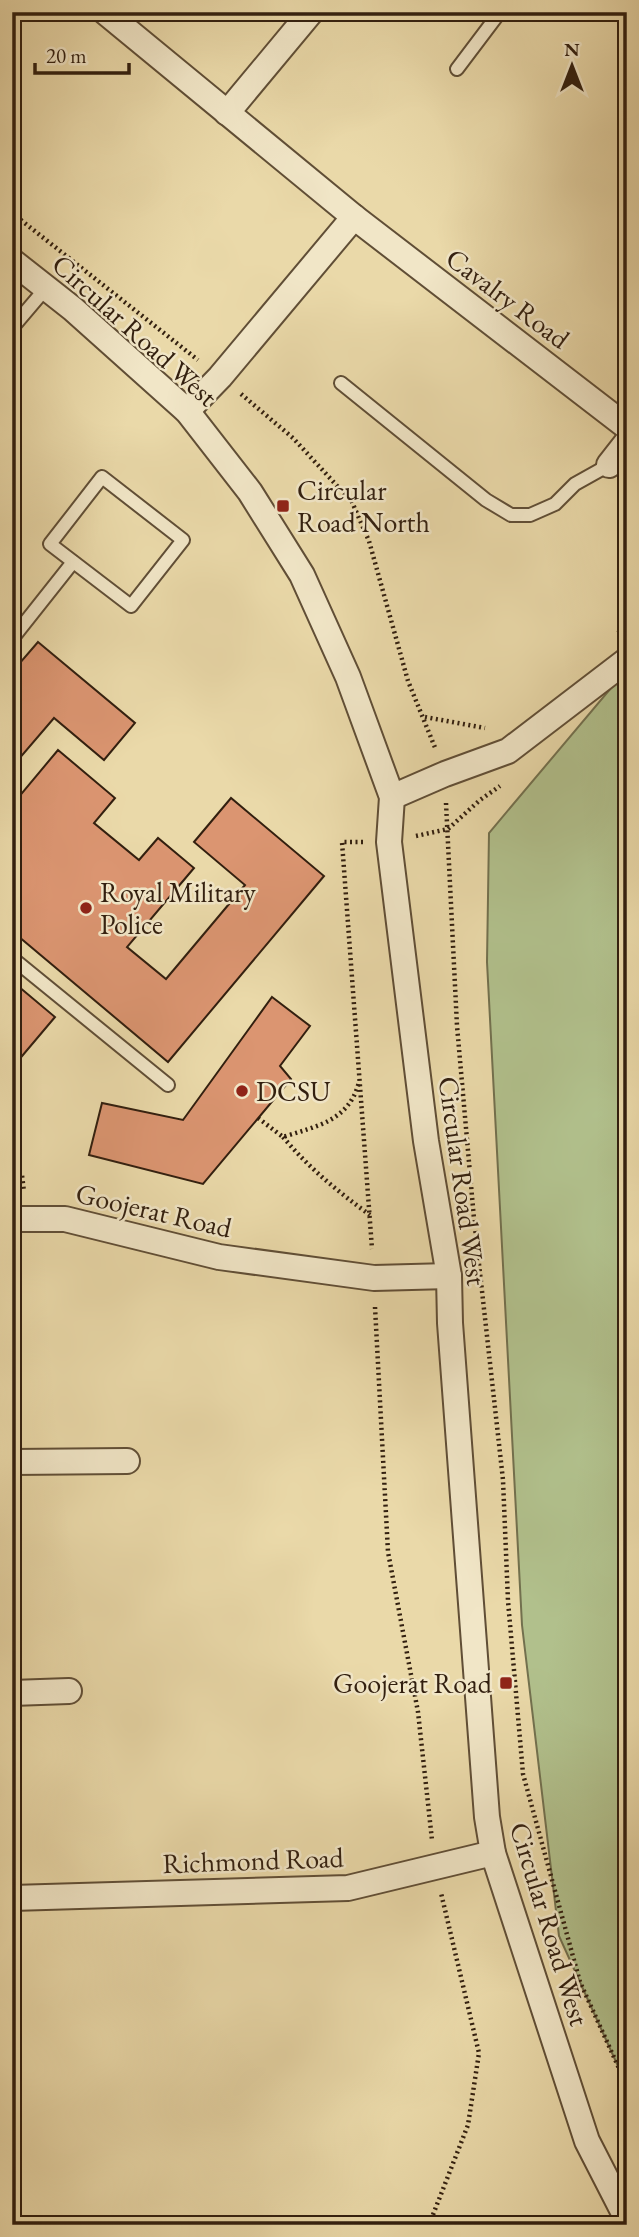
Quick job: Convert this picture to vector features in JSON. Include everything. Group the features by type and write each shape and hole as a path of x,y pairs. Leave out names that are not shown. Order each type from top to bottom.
{"street":[{"name":"Cavalry Road","path":"105,12 354,217 627,426"},
{"path":"227,113 311,12"},
{"path":"187,411 220,377 354,217"},
{"name":"Circular Road West","path":"12,261 73,309 187,411 250,492 302,575 348,677 392,797 390,842 393,869 426,1141 449,1276 450,1323 482,1764 493,1853 587,2141 627,2219"},
{"path":"609,465 627,442"},
{"path":"392,797 508,751 627,660"},
{"name":"Goojerat Road","path":"12,1219 65,1219 219,1257 374,1278 449,1276"},
{"path":"12,1462 127,1461"},
{"path":"12,1693 69,1691"},
{"name":"Richmond Road","path":"12,1898 348,1888 493,1853"}],"lane":[{"path":"457,69 500,12"},
{"path":"12,328 46,288"},
{"path":"341,383 486,500 511,515 530,515 555,504 575,484 609,465"},
{"path":"102,477 183,540 131,606 73,562 50,544 102,477"},
{"path":"12,639 73,562"},
{"path":"12,958 168,1085"}],"path":[{"path":"342,842 370,1215 388,1552 418,1712 435,1867 479,2053 468,2125 429,2225"},
{"path":"283,1136 340,1115 355,1095 360,1077"},
{"path":"258,1118 283,1136 306,1164 332,1188 370,1215"}],"green space":[{"path":"627,669 627,2086 559,1936 522,1625 487,962 489,833"}],"building":[{"path":"38,642 135,723 104,760 54,718 12,767 12,672"},
{"name":"Royal Military Police","path":"58,750 115,798 94,823 139,860 158,838 194,868 127,947 166,979 245,885 194,842 231,798 324,876 168,1062 12,931 12,805"},
{"path":"12,981 55,1017 12,1068"},
{"name":"DCSU","path":"272,997 310,1026 280,1066 291,1079 203,1184 89,1155 102,1103 183,1120"}],"place":[{"name":"Circular Road North","path":"283,506"},
{"name":"Royal Military Police","path":"86,908"},
{"name":"DCSU","path":"242,1091"},
{"name":"Goojerat Road","path":"506,1683"}]}
